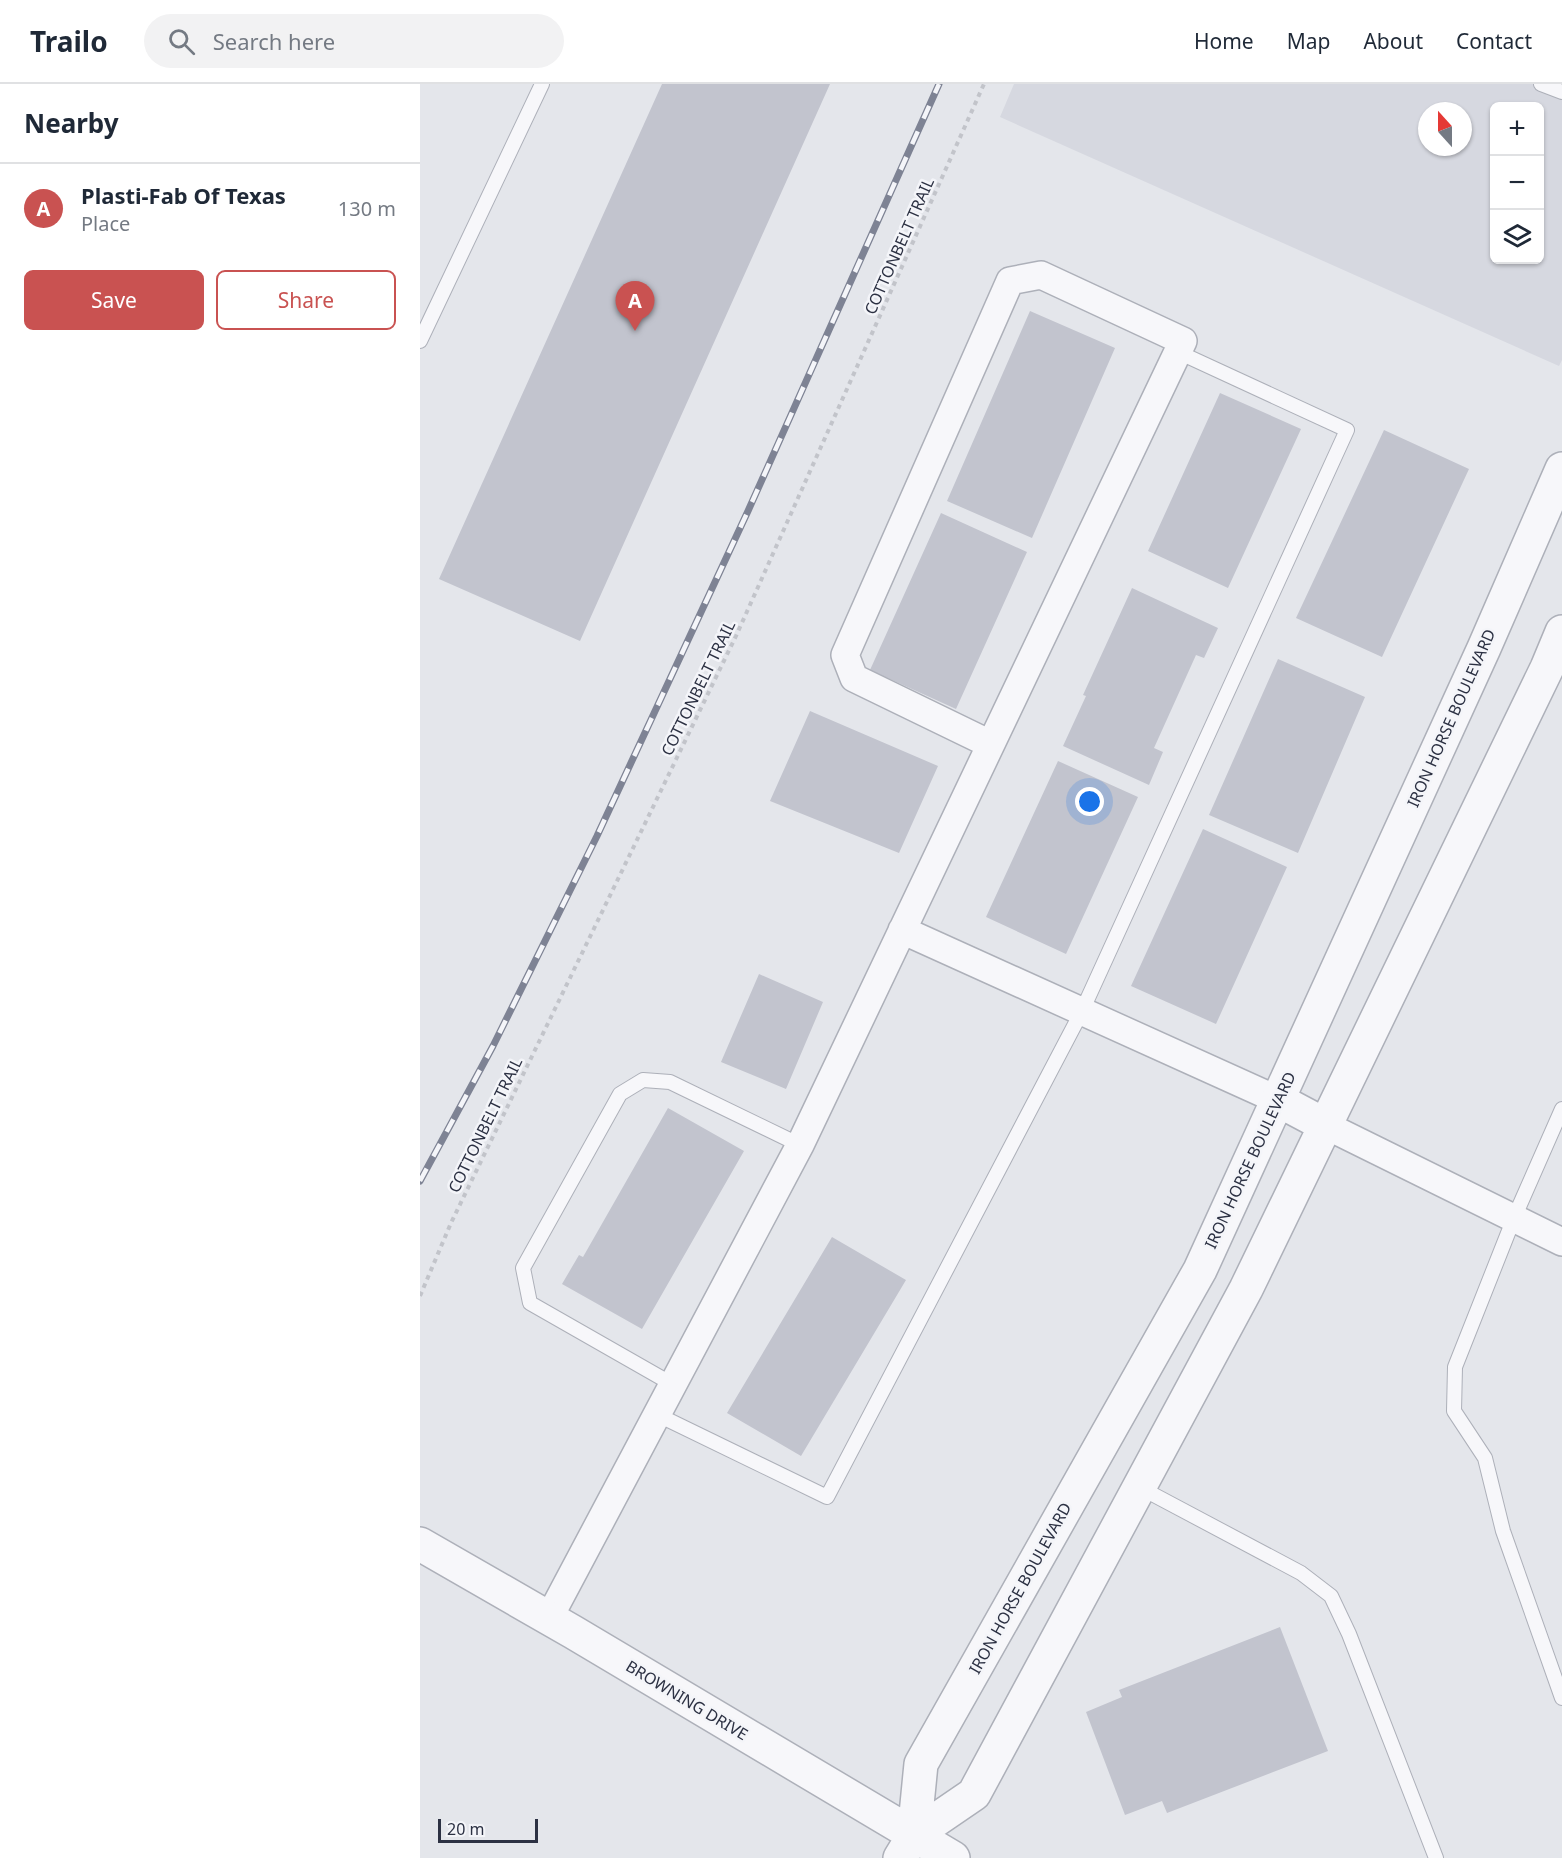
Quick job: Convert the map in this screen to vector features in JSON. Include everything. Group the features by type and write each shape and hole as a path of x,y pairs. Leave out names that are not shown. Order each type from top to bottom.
{"street":[{"path":"549,1618 800,1145 1183,341 1041,275 1010,281 845,655 854,678 990,744"},
{"name":"IRON HORSE BOULEVARD","path":"907,1846 921,1764 1200,1270 1484,648 1562,469"},
{"path":"907,1846 974,1794 1246,1289 1547,668 1562,632"},
{"path":"902,930 1278,1100 1562,1242"},
{"name":"BROWNING DRIVE","path":"420,1544 549,1618 907,1846 953,1858"}],"lane":[{"path":"420,341 542,84"},
{"path":"1541,84 1562,92"},
{"path":"656,1414 827,1497 1082,1011 1347,430 1178,352"},
{"path":"672,1384 530,1303 523,1268 620,1094 643,1080 670,1082 800,1145"},
{"path":"1562,1109 1455,1367 1454,1411 1485,1458 1503,1531 1562,1698"},
{"path":"1139,1487 1301,1573 1332,1596 1436,1858"}],"path":[{"name":"COTTONBELT TRAIL","path":"420,1296 450,1223 736,636 984,84"}],"shaded area":[{"path":"1014,84 1562,84 1562,360 1559,366 1000,117"}],"building":[{"path":"662,84 830,84 580,641 439,579"},
{"path":"1030,311 1115,348 1032,538 947,501"},
{"path":"1220,393 1301,429 1228,588 1148,551"},
{"path":"1384,430 1469,469 1382,657 1296,618"},
{"path":"941,513 1027,552 956,709 870,670"},
{"path":"1132,588 1218,628 1204,658 1196,655 1154,748 1163,752 1149,785 1063,746 1086,696 1083,695"},
{"path":"1278,659 1365,697 1298,853 1209,815"},
{"path":"810,711 938,766 899,853 770,801"},
{"path":"1058,761 1138,797 1066,954 986,917"},
{"path":"1203,829 1287,867 1216,1024 1131,986"},
{"path":"759,974 823,1002 786,1089 721,1062"},
{"path":"668,1108 744,1151 642,1329 562,1284 579,1255 583,1257"},
{"path":"832,1237 906,1280 801,1456 727,1413"},
{"path":"1280,1627 1328,1751 1167,1813 1162,1801 1125,1815 1086,1712 1122,1697 1119,1690"}],"railway":[{"path":"420,1181 493,1046 597,836 748,511 939,84"}],"place":[{"name":"Plasti-Fab Of Texas","path":"635,331"}]}
